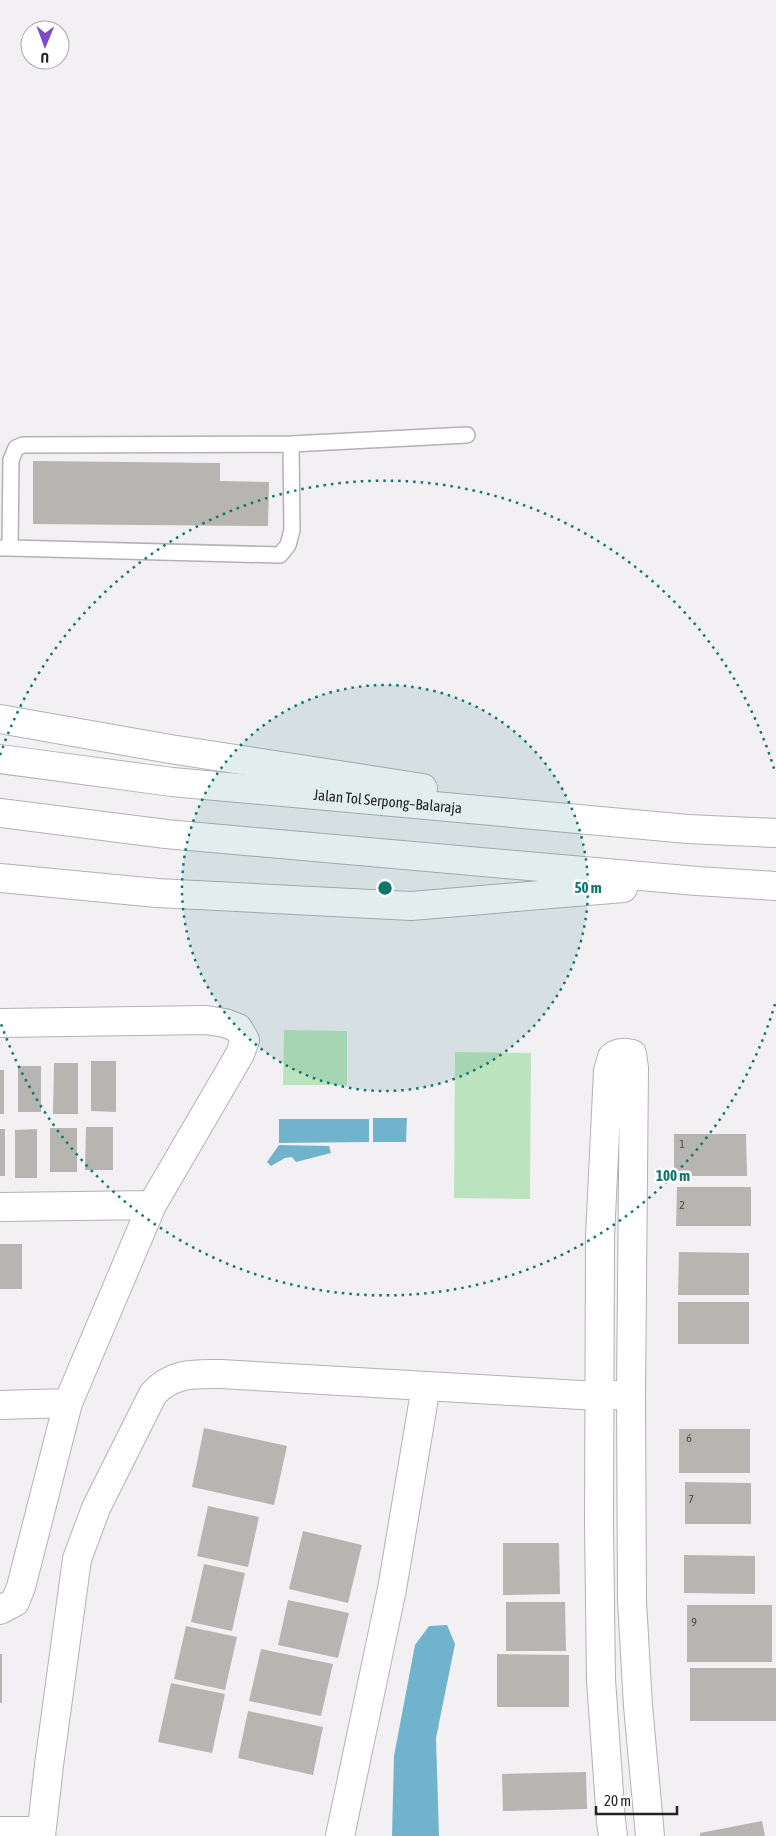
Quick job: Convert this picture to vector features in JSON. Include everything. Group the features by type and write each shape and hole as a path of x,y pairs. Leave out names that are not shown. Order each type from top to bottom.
{"main road":[{"path":"0,719 170,749 688,829"},
{"name":"Jalan Tol Serpong–Balaraja","path":"0,759 172,782 688,829 776,833"},
{"path":"0,813 166,834 697,881 776,886"},
{"path":"0,878 157,893 411,906 697,881"},
{"path":"0,1023 206,1020 225,1023 238,1028 245,1040 240,1054 152,1205 68,1403 22,1587 15,1602 0,1610"},
{"path":"613,1836 602,1689 600,1603 598,1396 600,1237 606,1084 609,1063 612,1057 618,1053 625,1052 632,1054 634,1068 631,1395 632,1602 638,1706 650,1836"},
{"path":"0,1207 152,1205"},
{"path":"0,1830 41,1833 48,1764 77,1558 96,1508 153,1394 164,1383 176,1377 201,1374 598,1396 631,1395"},
{"path":"340,1836 392,1589 426,1386"},
{"path":"0,1405 68,1403"},
{"path":"600,1603 632,1602"}],"lane":[{"path":"291,444 292,530 288,545 280,555 5,548 10,460 16,448 23,445 291,444 466,435"}],"green space":[{"path":"284,1030 347,1031 347,1085 283,1085"},
{"path":"455,1052 531,1053 530,1199 454,1198"}],"water":[{"path":"373,1118 407,1118 406,1142 373,1142"},
{"path":"279,1119 369,1119 369,1142 279,1143"},
{"path":"279,1145 329,1146 331,1153 296,1162 292,1157 285,1158 271,1166 267,1162"},
{"path":"447,1625 455,1644 436,1738 439,1836 392,1836 394,1756 415,1645 429,1626"}],"building":[{"path":"33,461 220,463 220,481 269,482 268,526 33,524"},
{"path":"91,1061 116,1061 116,1112 91,1111"},
{"path":"54,1063 78,1063 78,1114 53,1114"},
{"path":"18,1066 41,1066 41,1112 18,1112"},
{"path":"0,1070 4,1070 4,1114 0,1114"},
{"path":"86,1127 113,1127 113,1170 85,1170"},
{"path":"50,1128 77,1128 77,1172 50,1172"},
{"path":"0,1129 5,1129 5,1176 0,1176"},
{"path":"37,1129 37,1178 15,1178 15,1130"},
{"path":"674,1134 746,1134 747,1176 674,1176"},
{"path":"677,1187 751,1187 751,1226 676,1226"},
{"path":"0,1244 22,1244 22,1289 0,1289"},
{"path":"679,1252 749,1253 749,1295 678,1295"},
{"path":"678,1302 749,1302 749,1344 678,1344"},
{"path":"204,1428 287,1446 274,1505 192,1487"},
{"path":"679,1429 750,1429 750,1473 679,1473"},
{"path":"685,1482 751,1483 751,1524 685,1524"},
{"path":"208,1506 259,1517 248,1567 197,1556"},
{"path":"303,1531 362,1545 348,1603 289,1589"},
{"path":"503,1543 559,1543 560,1594 503,1595"},
{"path":"684,1555 755,1556 755,1594 684,1593"},
{"path":"204,1564 245,1573 232,1631 191,1622"},
{"path":"288,1600 349,1613 338,1658 278,1645"},
{"path":"506,1602 565,1602 566,1651 506,1651"},
{"path":"687,1605 772,1605 772,1662 687,1662"},
{"path":"186,1626 237,1637 225,1690 174,1679"},
{"path":"261,1649 333,1664 321,1716 249,1701"},
{"path":"0,1654 2,1654 2,1703 0,1703"},
{"path":"497,1654 569,1655 569,1707 497,1707"},
{"path":"690,1668 776,1668 776,1721 690,1721"},
{"path":"171,1683 225,1694 212,1753 158,1742"},
{"path":"248,1711 323,1727 313,1775 238,1758"},
{"path":"586,1772 587,1809 503,1811 502,1774"},
{"path":"762,1821 765,1836 700,1836 700,1833"}]}
